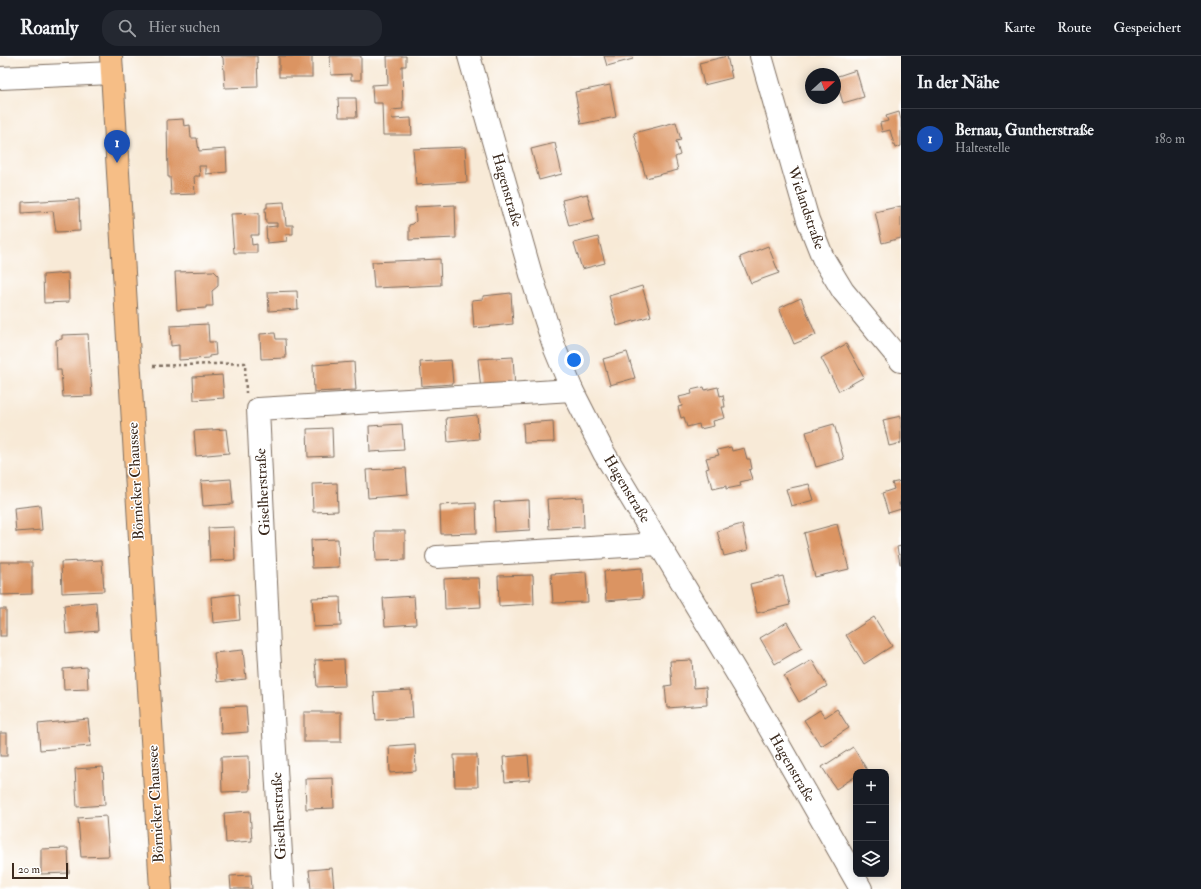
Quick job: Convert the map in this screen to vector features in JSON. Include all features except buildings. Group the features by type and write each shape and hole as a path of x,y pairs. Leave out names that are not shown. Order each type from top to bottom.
{"main road":[{"name":"Börnicker Chaussee","path":"111,64 161,889"}],"street":[{"name":"Hagenstraße","path":"469,56 532,278 555,349 572,390 604,453 759,710 856,887"},
{"name":"Wielandstraße","path":"761,56 808,220 823,258 843,292 901,361"},
{"name":"Börnicker Chaussee","path":"0,78 111,64"},
{"name":"Giselherstraße","path":"283,889 269,647 258,409 572,390"},
{"path":"437,557 659,544"}],"path":[{"path":"153,366 245,363 246,394"}],"place":[{"name":"Bernau, Guntherstraße","path":"117,163"}]}
